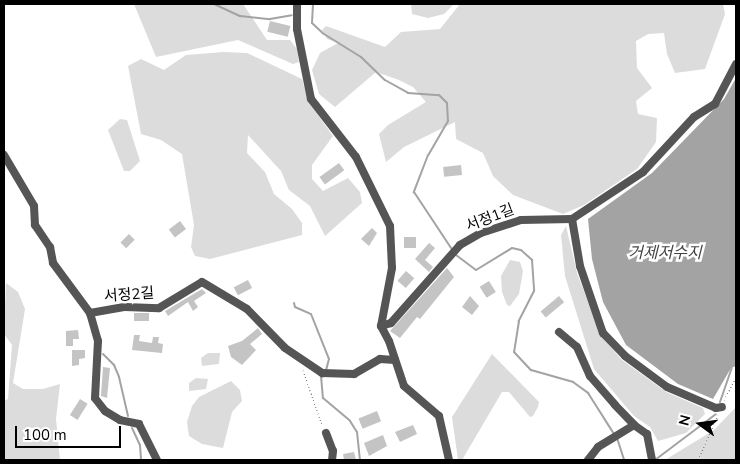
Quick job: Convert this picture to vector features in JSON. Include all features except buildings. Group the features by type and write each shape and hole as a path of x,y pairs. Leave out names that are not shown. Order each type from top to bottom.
{"street":[{"path":"297,4 297,30 311,99 356,157 390,226 392,268 381,326 409,394 439,416 448,460"},
{"path":"722,407 716,408 667,387 625,356 604,333 580,266 572,219 643,172 694,117 715,104 736,64"},
{"path":"4,155 34,206 35,225 50,247 52,263 90,313"},
{"name":"서정1길","path":"381,326 391,323 449,255 460,245 481,233 522,220 572,219"},
{"name":"서정2길","path":"156,460 139,424 120,420 105,411 95,398 98,341 90,313 125,306 159,308 202,282 247,309 285,348 322,373 337,376 354,374 380,359 396,360"},
{"path":"559,332 577,347 590,376 634,426 647,434 652,460"},
{"path":"588,460 598,447 634,426"},
{"path":"326,433 332,451 332,460"}],"path":[{"path":"303,360 304,374 315,412 326,433"},
{"path":"698,460 736,377"}],"shaded area":[{"path":"134,4 243,4 267,40 290,40 297,49 299,62 293,64 238,40 156,57"},
{"path":"411,4 454,4 444,14 428,18 412,14"},
{"path":"460,4 723,4 725,14 705,69 675,73 667,54 664,33 648,34 636,41 637,68 652,88 636,101 638,114 657,118 656,142 637,169 584,205 563,214 513,195 493,176 483,153 456,139 455,122 404,147 386,162 379,134 388,125 426,102 413,87 399,80 376,72 335,107 319,94 312,70 320,53 338,43 327,39 322,30 326,26 385,47 401,32 440,29"},
{"path":"223,52 247,53 302,79 308,101 333,136 312,165 312,179 323,191 348,178 360,192 362,203 325,236 310,206 289,190 281,171 248,135 247,153 265,172 274,194 292,209 302,223 302,235 210,259 195,256 191,247 194,225 182,154 161,140 141,134 128,66 141,59 164,70 186,55"},
{"path":"120,119 127,120 140,161 130,171 124,171 108,130"},
{"path":"566,226 577,273 601,336 622,360 666,392 703,408 705,414 686,433 658,441 650,427 634,416 594,369 565,276 561,235"},
{"path":"510,260 520,262 523,271 519,294 510,306 507,305 502,292 501,276"},
{"path":"6,283 18,292 25,309 13,383 23,389 43,389 60,384 56,419 60,460 4,460 4,401 8,399 12,345 4,334"},
{"path":"208,353 220,353 219,364 202,366 201,358"},
{"path":"492,354 539,402 538,407 533,416 530,417 509,392 502,392 462,460 458,460 452,417"},
{"path":"196,378 208,379 206,389 189,391 189,383"},
{"path":"231,381 240,390 242,401 232,412 223,448 202,444 189,436 187,422 192,406 199,397"},
{"path":"736,407 736,460 665,460 714,430"}],"water":[{"name":"거제저수지","path":"736,78 736,366 731,368 713,399 678,384 626,345 603,302 592,259 588,219 652,173 724,99"}],"waterway":[{"path":"214,4 240,16 270,19 292,15"},
{"path":"313,4 312,23 324,34 361,57 385,80 408,93 439,95 447,103 448,121 428,155 414,192 453,251"},
{"path":"456,255 476,270 512,248 521,250 532,260 534,291 519,321 514,352 531,370 573,382 588,393 614,434"},
{"path":"294,303 295,307 311,314 329,359 326,370"},
{"path":"103,354 114,365 119,377 128,416"},
{"path":"720,402 732,368"},
{"path":"321,376 323,398 350,421 357,432 360,460"},
{"path":"655,460 716,414"},
{"path":"132,428 140,445 141,460"},
{"path":"617,438 624,460"}]}
